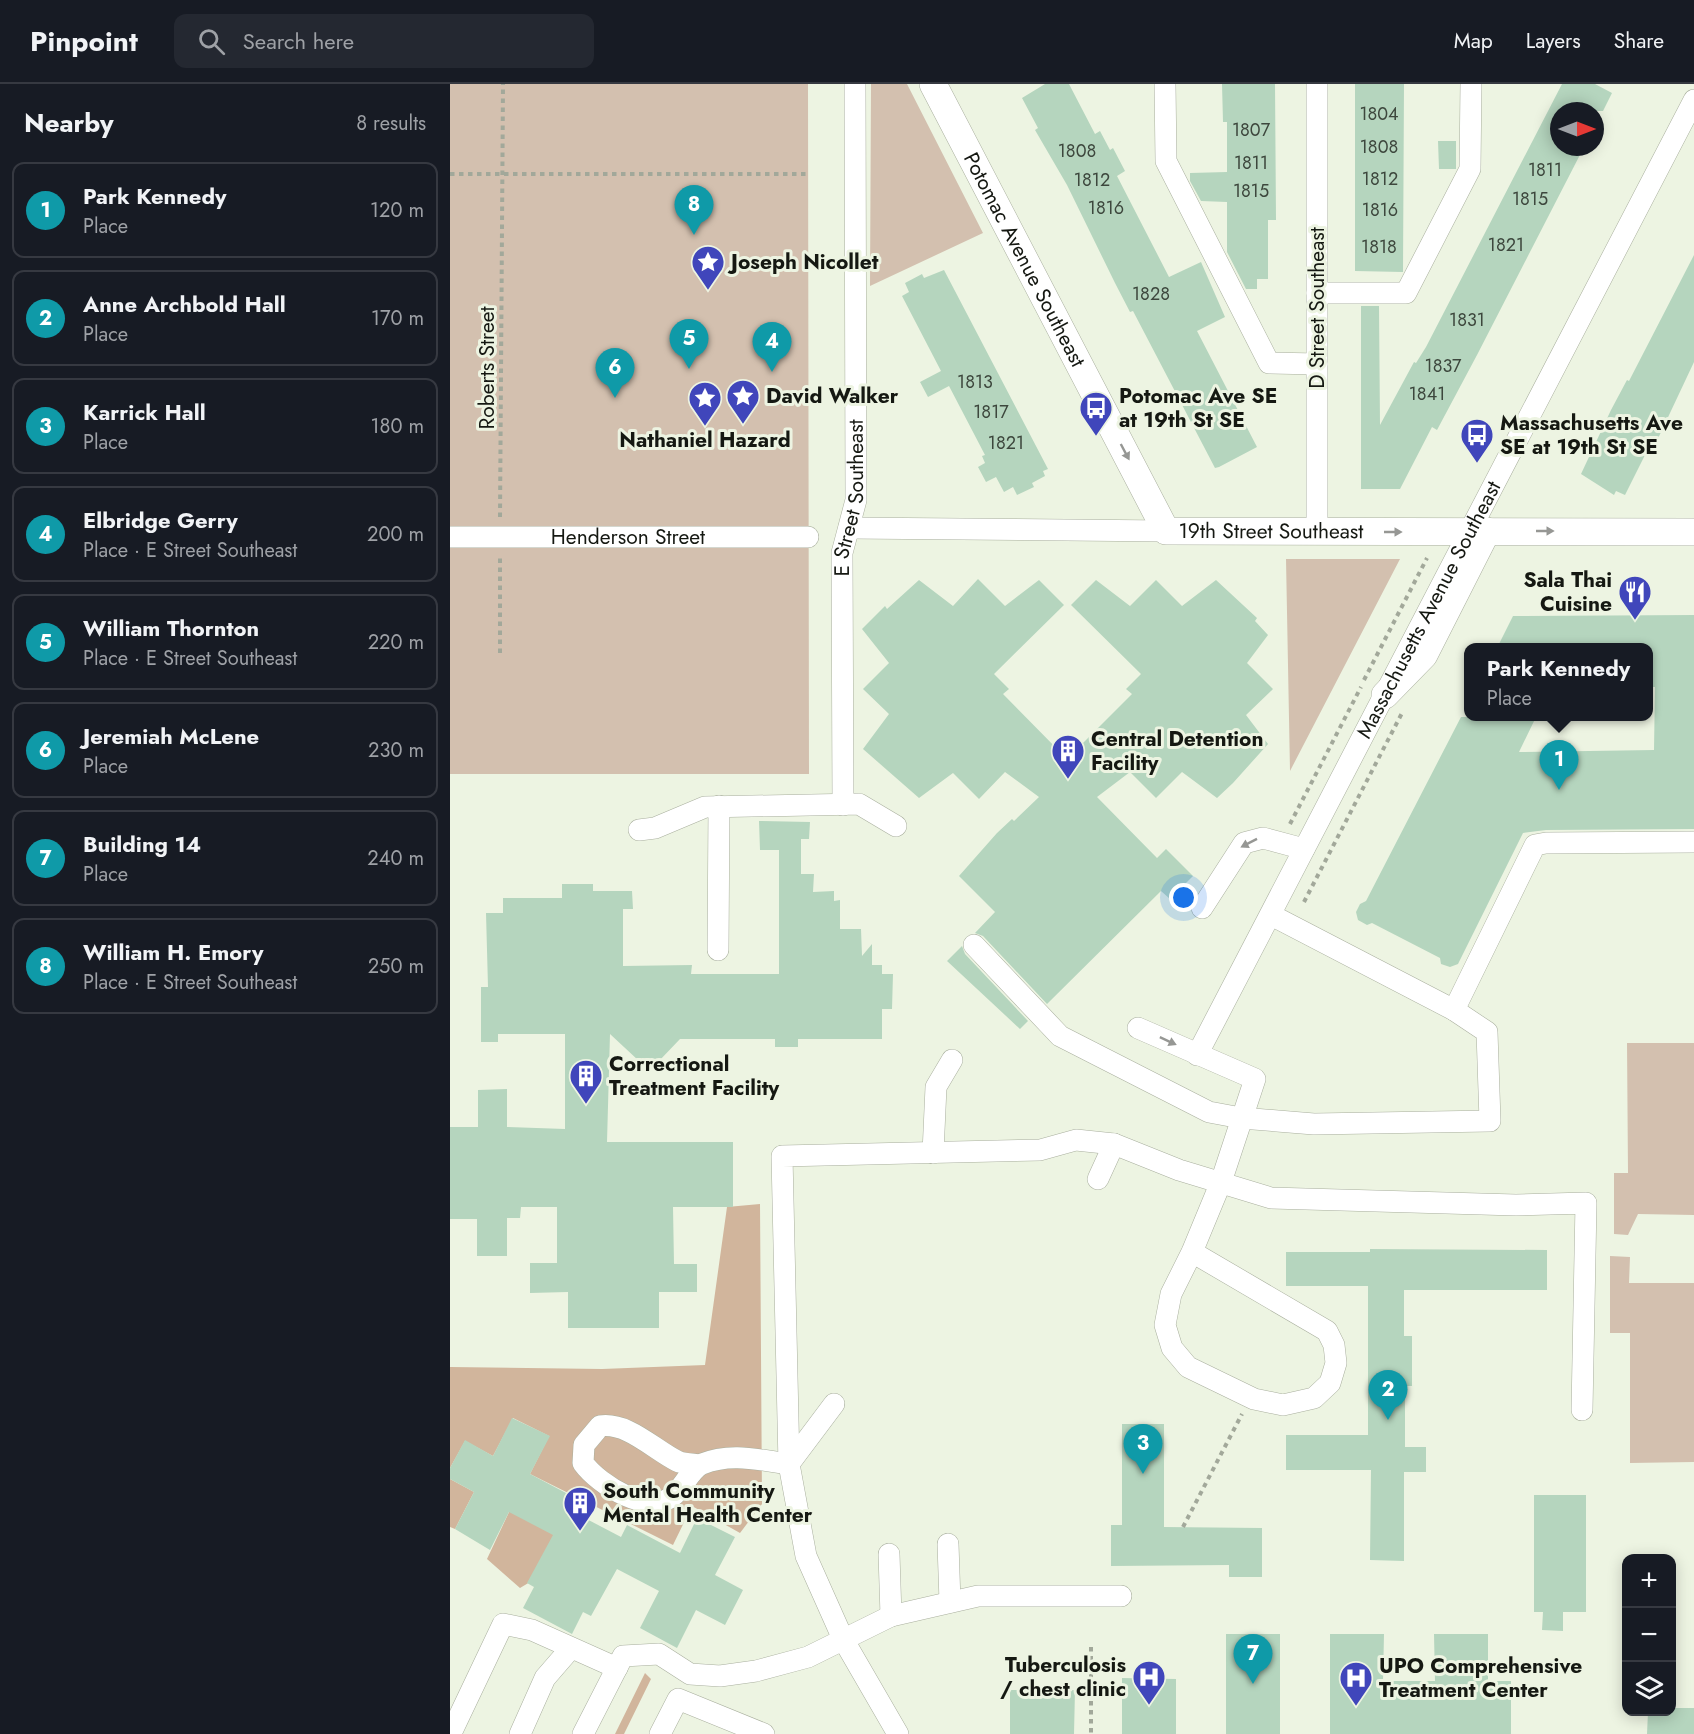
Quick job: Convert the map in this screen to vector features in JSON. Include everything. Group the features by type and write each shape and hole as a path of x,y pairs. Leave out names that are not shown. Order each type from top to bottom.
{"main road":[{"name":"Potomac Avenue Southeast","path":"933,84 1166,531"},
{"name":"19th Street Southeast","path":"1166,531 1694,532"},
{"path":"1395,701 1424,654 1478,531"}],"street":[{"name":"E Street Southeast","path":"843,805 842,553 856,500 855,84"},
{"path":"1165,84 1166,161 1269,363 1317,364"},
{"name":"D Street Southeast","path":"1317,84 1317,532"},
{"path":"1317,293 1406,293 1470,169 1471,84"},
{"name":"Massachusetts Avenue Southeast","path":"1478,531 1694,100"},
{"name":"19th Street Southeast","path":"849,528 1166,531"},
{"name":"Henderson Street","path":"450,537 808,537"},
{"name":"Massachusetts Avenue Southeast","path":"1197,1055 1304,849 1395,701"},
{"path":"639,830 655,828 689,812 719,806 859,804 896,826"},
{"path":"718,950 719,806"},
{"path":"1202,908 1244,843 1263,838 1304,849"},
{"path":"1454,1010 1535,845 1694,842"},
{"path":"974,945 1060,1036 1209,1112 1241,1118 1314,1124 1490,1121 1487,1032 1454,1010 1270,915"},
{"path":"1138,1028 1254,1079 1221,1182 1192,1252 1171,1294 1165,1325 1172,1348 1188,1367 1254,1399 1283,1405 1314,1398 1330,1383 1335,1363 1334,1345 1327,1331 1192,1252"},
{"path":"933,1153 936,1087 952,1060"},
{"path":"898,1734 843,1639 806,1556 789,1464 782,1156 933,1153 957,1162 1040,1150 1076,1140 1114,1144 1271,1198 1516,1205 1586,1203 1582,1410"},
{"path":"1098,1179 1114,1144"},
{"path":"789,1464 834,1404"},
{"path":"700,1465 674,1496 660,1503 639,1502 592,1476 583,1463 584,1445 600,1426 609,1425 658,1448 678,1462 700,1465 731,1456 789,1464"},
{"path":"948,1544 950,1602"},
{"path":"889,1554 891,1616"},
{"path":"583,1734 623,1656 659,1654 690,1674 720,1676 756,1671 808,1657 891,1616 978,1596 1121,1596"},
{"path":"451,1730 503,1624 532,1630 617,1668"},
{"path":"520,1734 545,1678 572,1648"},
{"path":"660,1734 690,1674"},
{"path":"678,1699 764,1734"}],"path":[{"name":"Roberts Street","path":"500,653 503,84"},
{"path":"450,174 808,174"},
{"path":"1283,843 1290,824 1427,558"},
{"path":"1304,902 1395,701"},
{"path":"1183,1527 1245,1408"},
{"path":"1091,1647 1091,1734"}],"shaded area":[{"path":"450,84 808,84 809,774 450,774"},
{"path":"871,84 907,84 983,233 870,286"},
{"path":"1286,559 1400,559 1290,771"},
{"path":"1627,1043 1694,1043 1694,1215 1638,1214 1628,1235 1614,1234 1614,1173 1628,1173"},
{"path":"760,1204 762,1504 740,1533 692,1506 673,1545 530,1474 549,1436 513,1418 493,1456 465,1441 450,1468 450,1367 602,1369 705,1365 727,1207"},
{"path":"1610,1256 1630,1257 1629,1283 1694,1283 1694,1462 1630,1463 1630,1333 1610,1333"},
{"path":"450,1479 474,1492 455,1529 450,1527"},
{"path":"510,1510 555,1534 530,1582 520,1588 487,1559"},
{"path":"645,1673 651,1679 624,1734 615,1734"}],"building":[{"path":"1045,84 1069,84 1095,134 1100,131 1110,150 1113,148 1125,171 1117,176 1169,277 1201,262 1225,317 1197,331 1257,447 1219,467 1215,468 1133,311 1130,312 1067,185 1035,130 1038,128 1022,98"},
{"path":"1222,84 1275,84 1276,220 1268,220 1268,279 1257,279 1257,289 1246,289 1227,252 1227,202 1201,201 1190,181 1190,173 1227,172 1227,122 1223,122"},
{"path":"1355,84 1404,84 1403,272 1355,271"},
{"path":"1562,84 1595,84 1612,93 1604,109 1604,102 1553,102"},
{"path":"1550,107 1550,156 1579,156 1437,430 1432,427 1400,489 1361,489 1361,306 1379,306 1380,425 1414,362 1416,363"},
{"path":"1438,141 1456,141 1456,169 1439,169"},
{"path":"1694,255 1694,362 1654,447 1650,445 1625,495 1616,491 1614,495 1581,474 1611,410 1627,380 1629,381"},
{"path":"944,270 1048,469 1043,471 1045,476 1032,483 1034,487 1017,495 1013,487 1004,492 996,477 986,482 978,467 985,463 982,456 985,455 949,386 928,397 920,382 941,371 902,296 909,292 905,283 922,274 924,278"},
{"name":"Central Detention Facility","path":"978,579 1005,606 1039,580 1064,605 994,674 1009,689 1003,694 1067,759 1132,694 1126,689 1141,674 1071,605 1096,580 1130,606 1156,580 1182,606 1216,580 1257,618 1255,621 1268,635 1247,663 1273,689 1246,715 1268,744 1233,783 1217,798 1182,772 1156,798 1130,772 1097,797 1157,858 1166,849 1193,876 1170,899 1161,891 1047,1004 983,936 975,933 995,912 959,876 997,833 1012,819 1014,821 1039,797 1005,772 979,799 953,773 919,798 863,749 889,714 863,689 889,663 862,629 885,606 887,609 919,580 953,606"},
{"path":"1694,615 1694,829 1546,830 1523,833 1458,964 1450,967 1441,964 1440,958 1372,923 1367,925 1358,920 1356,912 1360,904 1366,901 1461,717 1464,717 1464,721 1534,721 1519,752 1654,750 1653,643 1500,643 1513,616"},
{"name":"Correctional Treatment Facility","path":"759,821 810,822 809,839 801,839 801,874 814,874 813,892 834,891 834,901 840,900 840,929 861,929 862,956 872,944 872,965 882,965 882,974 893,974 892,1009 882,1009 882,1039 798,1039 798,1047 775,1047 775,1039 680,1039 659,1061 639,1061 610,1034 607,1142 733,1142 733,1207 673,1207 674,1264 697,1264 697,1292 659,1292 659,1328 568,1328 568,1292 530,1293 530,1263 557,1263 557,1207 521,1207 520,1218 507,1218 507,1256 477,1256 477,1219 450,1219 450,1127 478,1127 478,1090 507,1089 507,1127 565,1129 565,1034 498,1034 498,1042 481,1042 481,987 488,987 486,913 503,913 503,898 562,898 562,884 593,884 593,891 632,891 633,909 623,909 623,966 692,965 691,974 779,974 779,850 760,850"},
{"path":"962,946 965,954 1028,1021 1020,1029 947,961"},
{"path":"1370,1249 1547,1250 1547,1290 1404,1290 1404,1336 1412,1336 1412,1386 1405,1386 1405,1447 1426,1447 1426,1472 1404,1472 1404,1561 1370,1560 1371,1470 1286,1470 1286,1435 1368,1435 1368,1286 1286,1286 1286,1252 1370,1252"},
{"name":"South Community Mental Health Center","path":"512,1418 550,1436 530,1474 585,1503 579,1515 621,1537 627,1525 680,1553 697,1518 735,1537 715,1575 743,1590 725,1625 696,1610 677,1648 640,1628 659,1591 617,1569 591,1616 583,1612 572,1634 523,1608 534,1587 527,1583 553,1535 509,1512 490,1550 455,1529 474,1492 450,1479 450,1468 465,1440 493,1456"},
{"path":"1122,1424 1164,1424 1164,1527 1262,1528 1262,1577 1229,1577 1229,1565 1111,1566 1111,1525 1122,1525"},
{"path":"1534,1495 1586,1495 1586,1612 1563,1612 1563,1631 1542,1630 1543,1612 1534,1612"},
{"path":"1226,1634 1280,1634 1280,1734 1226,1734"},
{"path":"1330,1634 1384,1634 1383,1681 1435,1681 1434,1634 1488,1634 1488,1681 1511,1681 1511,1734 1330,1734"},
{"name":"Tuberculosis / chest clinic","path":"1122,1678 1176,1679 1176,1734 1122,1734"},
{"path":"1010,1690 1075,1690 1074,1734 1010,1734"},
{"path":"1676,1708 1694,1708 1694,1734 1647,1734 1648,1716 1676,1716"}],"place":[{"name":"William H. Emory","path":"694,235"},
{"name":"Joseph Nicollet","path":"708,291"},
{"name":"William Thornton","path":"689,369"},
{"name":"Elbridge Gerry","path":"772,372"},
{"name":"Jeremiah McLene","path":"615,398"},
{"name":"David Walker","path":"743,425"},
{"name":"Nathaniel Hazard","path":"705,427"},
{"name":"Potomac Ave SE at 19th St SE","path":"1096,437"},
{"name":"Massachusetts Ave SE at 19th St SE","path":"1477,464"},
{"name":"Sala Thai Cuisine","path":"1635,621"},
{"name":"Central Detention Facility","path":"1068,780"},
{"name":"Park Kennedy","path":"1559,790"},
{"name":"Correctional Treatment Facility","path":"586,1105"},
{"name":"Anne Archbold Hall","path":"1388,1420"},
{"name":"Karrick Hall","path":"1143,1474"},
{"name":"South Community Mental Health Center","path":"580,1532"},
{"name":"Building 14","path":"1253,1684"},
{"name":"Tuberculosis / chest clinic","path":"1149,1706"},
{"name":"UPO Comprehensive Treatment Center","path":"1356,1707"}]}
